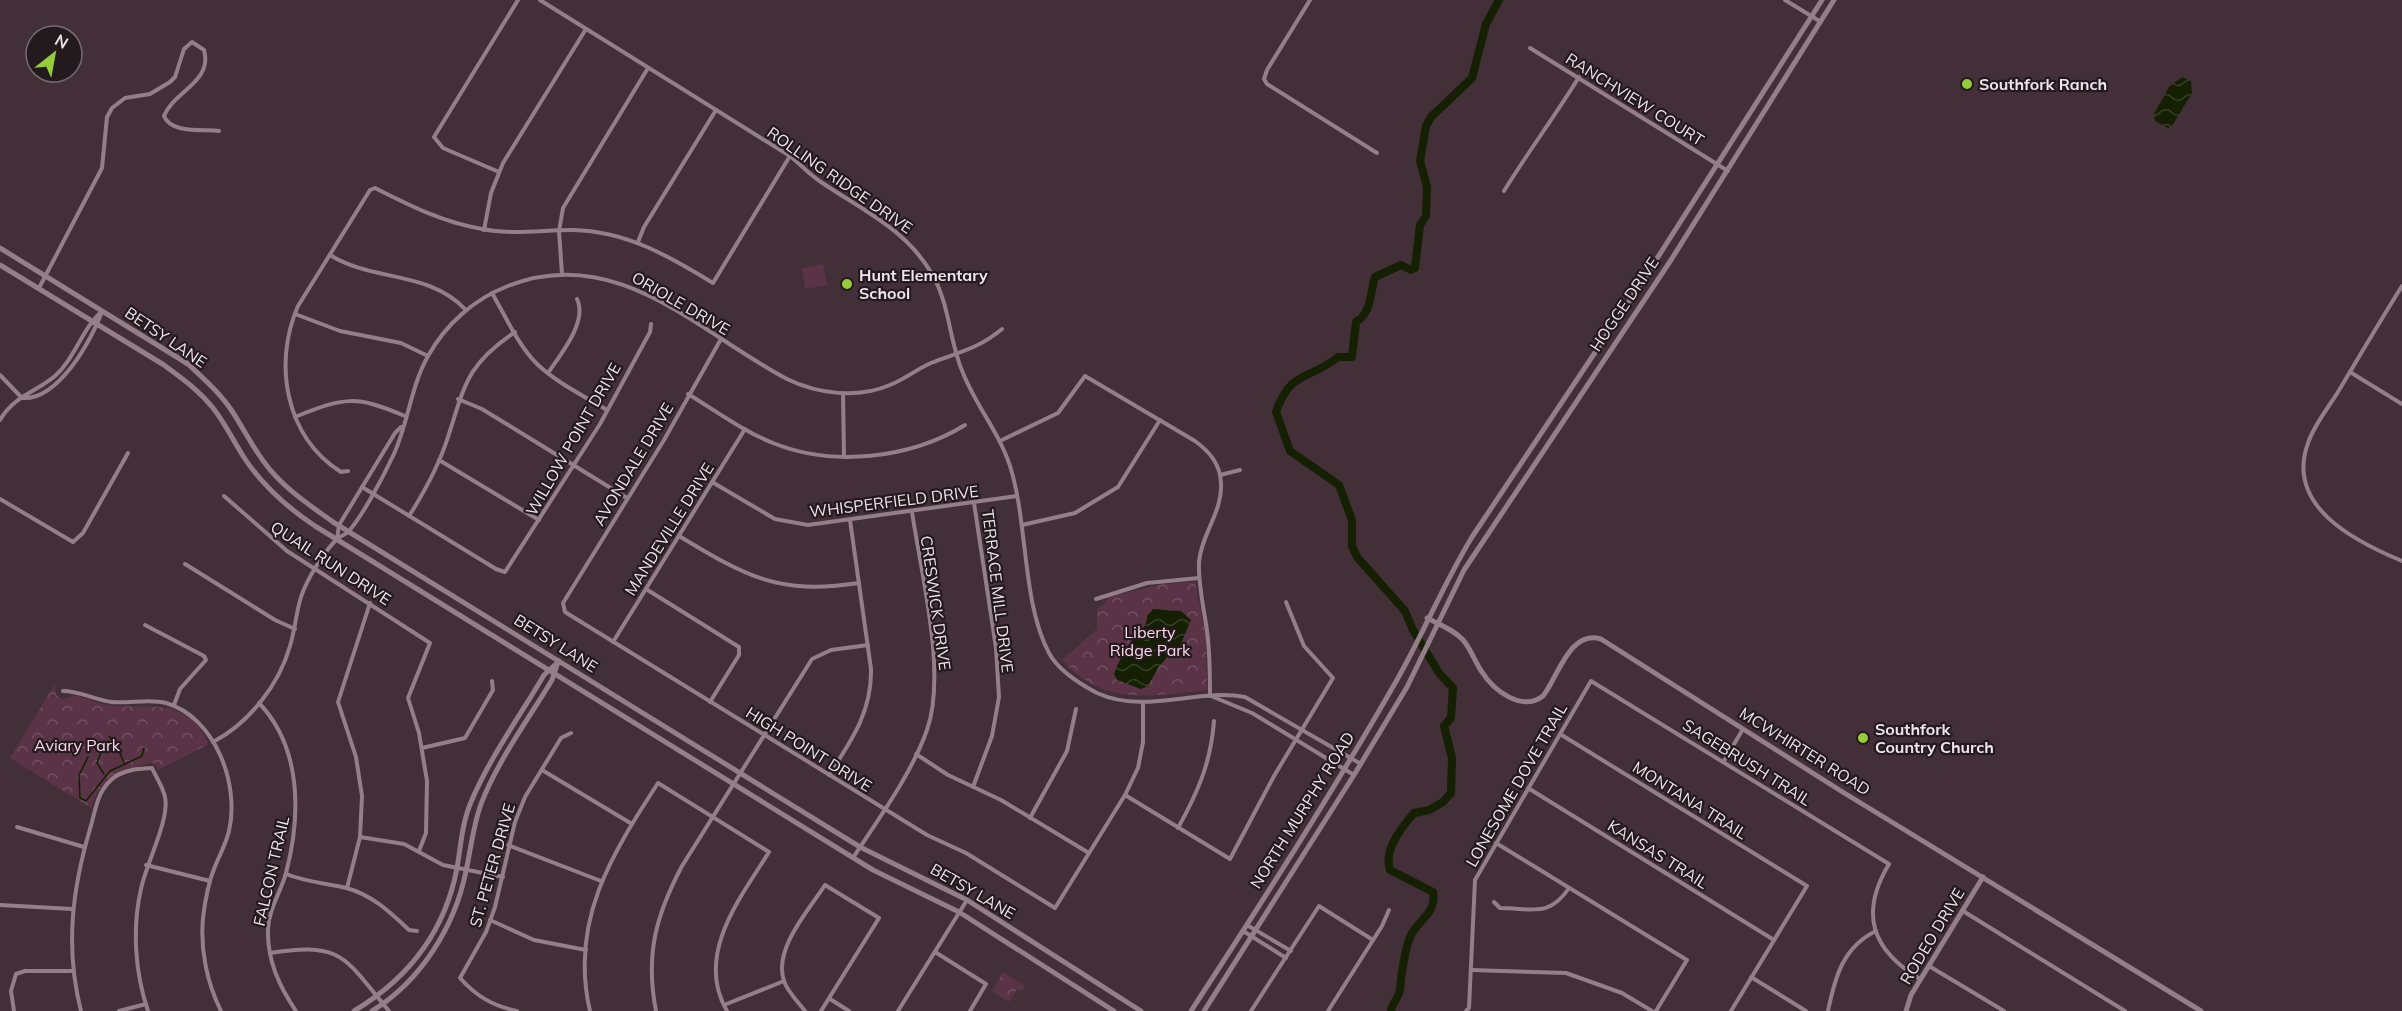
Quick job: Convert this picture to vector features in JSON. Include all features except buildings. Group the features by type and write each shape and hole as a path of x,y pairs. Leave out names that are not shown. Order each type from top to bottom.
{"main road":[{"name":"HOGGE DRIVE","path":"1427,618 1466,547 1719,164 1822,0"},
{"name":"HOGGE DRIVE","path":"1437,623 1464,570 1728,171 1822,23 1834,0"},
{"name":"BETSY LANE","path":"0,248 164,348 195,371 231,409 263,462 279,480 297,496 339,525 860,847 967,900 1141,1011"},
{"name":"BETSY LANE","path":"0,265 164,365 200,393 214,409 246,461 277,496 303,518 853,858 959,912 1114,1011"},
{"path":"1642,282 1652,288"},
{"path":"1547,424 1556,430"},
{"name":"MCWHIRTER ROAD","path":"1427,618 1462,639 1488,680 1515,700 1528,702 1540,698 1575,645 1584,639 1594,637 1605,641 1743,729 2201,1011"},
{"name":"NORTH MURPHY ROAD","path":"1191,1011 1351,758 1411,652 1427,618"},
{"name":"NORTH MURPHY ROAD","path":"1204,1011 1361,764 1407,687 1437,623"},
{"path":"354,1011 377,997 411,966 424,948 445,909 457,868 464,824 475,794 559,661"},
{"path":"372,1011 383,1004 418,971 442,937 456,908 467,870 474,825 488,787 552,672"},
{"path":"632,722 639,710"},
{"name":"RODEO DRIVE","path":"1906,1011 1929,966 1983,877"},
{"path":"1035,960 1042,949"},
{"path":"1104,1005 1112,993"}],"street":[{"path":"499,172 438,144 434,137 518,0"},
{"name":"ROLLING RIDGE DRIVE","path":"540,0 790,156 822,183 886,223 916,252 932,274 944,302 956,355 969,388 1000,441 1017,496 1036,622 1049,654 1072,677 1097,693 1119,700 1143,702 1223,693 1245,697 1361,764"},
{"path":"1310,0 1267,70 1264,79 1267,84 1377,153"},
{"path":"1785,0 1822,23"},
{"path":"484,230 491,193 499,172 586,29"},
{"path":"39,288 102,168 107,117 112,108 125,98 150,94 170,82 175,77 184,49 192,42 204,50 205,65 192,86 170,106 164,116 177,128 219,131"},
{"name":"RANCHVIEW COURT","path":"1530,48 1728,171"},
{"path":"562,274 560,217 568,198 648,68"},
{"path":"1504,192 1538,136 1556,116 1579,77"},
{"path":"638,242 644,227 716,110"},
{"path":"348,471 341,472 321,456 295,417 288,393 286,370 289,332 295,314 372,188 429,215 484,230 514,233 597,232 638,242 713,283 790,156"},
{"path":"330,255 356,268 400,276 433,286 456,299 466,310"},
{"name":"ORIOLE DRIVE","path":"213,742 233,730 259,704 282,666 295,628 301,596 316,569 337,540 348,531 396,449 401,427 428,356 447,329 466,310 492,293 531,278 562,274 587,275 626,284 646,293 793,382 816,390 843,393 887,387 930,363 982,345 1002,330"},
{"path":"2402,286 2309,440 2303,472 2310,496 2322,514 2368,544 2402,561"},
{"path":"492,293 528,354 548,373 607,410"},
{"path":"548,373 573,331 580,307 577,299"},
{"path":"0,420 8,408 26,393 55,375 91,320 102,310"},
{"path":"22,398 41,393 60,381 83,348 102,310"},
{"path":"295,314 340,331 394,341 428,356"},
{"name":"WILLOW POINT DRIVE","path":"409,516 505,572 511,566 607,410 650,332 651,324"},
{"path":"362,487 409,516 439,460 458,399 470,375 482,357 515,332"},
{"name":"AVONDALE DRIVE","path":"565,600 664,440 721,339"},
{"path":"76,344 83,348"},
{"path":"2350,372 2402,404"},
{"path":"0,375 22,398"},
{"path":"55,375 60,381"},
{"path":"1000,441 1058,412 1084,376 1202,446 1212,457 1220,475 1220,495 1202,547 1199,578 1208,634 1210,696"},
{"path":"843,393 844,457"},
{"path":"688,394 745,429 797,451 844,457 913,447 964,425"},
{"path":"295,417 334,401 355,399 405,416"},
{"path":"458,399 482,409 627,498"},
{"path":"1022,525 1075,513 1118,487 1160,420"},
{"name":"ORIOLE DRIVE","path":"337,540 339,525 395,433 401,427"},
{"name":"MANDEVILLE DRIVE","path":"613,642 745,429"},
{"path":"0,500 73,542 83,533 128,453"},
{"path":"439,460 539,520"},
{"path":"1220,475 1240,470"},
{"name":"WHISPERFIELD DRIVE","path":"712,482 757,510 781,521 815,525 1017,496"},
{"name":"QUAIL RUN DRIVE","path":"224,496 279,545 430,643 408,698 422,748"},
{"name":"TERRACE MILL DRIVE","path":"974,503 996,648 999,697 992,736 974,786"},
{"name":"CRESWICK DRIVE","path":"853,858 916,754 927,730 934,698 935,670 912,512"},
{"path":"829,776 867,709 872,680 850,520"},
{"path":"679,536 730,566 765,581 812,588 859,582"},
{"path":"185,564 275,620 295,628"},
{"path":"1096,599 1147,583 1199,578"},
{"path":"646,589 737,645 740,650 710,702"},
{"name":"HIGH POINT DRIVE","path":"565,600 562,606 565,612 927,836 966,853 1055,908 1089,853"},
{"path":"1125,795 1230,860 1302,729 1333,678 1304,646 1286,602"},
{"path":"347,888 360,837 362,796 356,757 338,702 370,603"},
{"path":"145,625 204,656 206,660 180,689 174,705"},
{"path":"656,1011 650,964 657,923 667,894 682,866 812,659 831,650 868,645"},
{"path":"419,851 426,833 428,814 427,781 422,748 465,738 493,690 492,681"},
{"name":"LONESOME DOVE TRAIL","path":"1466,1011 1471,970 1475,880 1591,681"},
{"name":"SAGEBRUSH TRAIL","path":"1591,681 1889,864 1876,891 1872,912 1876,931"},
{"path":"63,691 74,691 110,702 155,701 174,705 200,723 213,742 227,776 232,809 226,842 210,881 203,920 203,948 207,974 221,1011"},
{"name":"ROLLING RIDGE DRIVE","path":"1210,696 1252,713 1354,775"},
{"path":"916,754 948,775 974,786 1089,853 1125,795 1140,756 1143,702"},
{"name":"FALCON TRAIL","path":"259,704 279,729 294,778 297,810 286,874 270,915 270,952 273,968 296,1011"},
{"path":"1030,818 1067,751 1076,709"},
{"path":"1178,828 1206,773 1212,750 1214,721"},
{"path":"1724,761 1743,729"},
{"name":"ST. PETER DRIVE","path":"517,1011 502,1008 482,998 460,978 490,920 503,877 508,845 525,797 561,738 571,733"},
{"name":"MONTANA TRAIL","path":"1560,734 1807,886 1774,940"},
{"path":"81,1011 73,971 72,909 84,847 97,800 104,788 117,776 135,769 152,768 165,796 166,810 146,865 140,892 136,932 139,969 148,1011"},
{"path":"542,770 632,824"},
{"path":"590,1011 587,998 587,950 594,903 601,881 616,849 658,783 769,852 724,925 716,967 727,1011"},
{"name":"KANSAS TRAIL","path":"1528,788 1774,940"},
{"path":"17,827 84,847"},
{"path":"360,837 404,844 429,859 457,868 503,877"},
{"path":"1471,970 1566,973 1622,993 1654,1011 1686,960 1496,843"},
{"path":"508,845 601,881"},
{"path":"146,865 210,881"},
{"path":"286,874 306,882 347,888 375,901 409,930 417,931"},
{"path":"805,1011 784,981 782,961 788,944 825,885 879,918 821,1011"},
{"path":"1494,902 1500,908 1551,909 1559,903 1569,888"},
{"path":"898,1011 967,900"},
{"path":"0,905 72,909"},
{"path":"1251,1011 1319,906 1373,940"},
{"path":"1328,1011 1373,940 1389,910"},
{"path":"1963,912 2125,1011"},
{"path":"490,920 534,940 587,950"},
{"path":"1247,925 1290,951"},
{"path":"1243,931 1286,958"},
{"path":"1828,1011 1834,984 1847,952 1862,938 1876,931 1889,957 1921,980"},
{"path":"1731,1011 1774,940"},
{"path":"270,952 319,948 341,956 356,969 388,1011"},
{"path":"935,952 986,984 970,1011"},
{"path":"1929,966 2004,1011"},
{"path":"15,1011 11,991 16,974 25,971 73,971"},
{"path":"1751,977 1806,1011"},
{"path":"724,1005 784,981"},
{"path":"830,999 849,1011"},
{"path":"119,1011 146,1004"}],"green space":[{"path":"823,264 827,285 805,289 802,268"},
{"name":"Liberty Ridge Park","path":"1195,582 1206,636 1207,690 1147,696 1112,692 1078,675 1062,660 1097,629 1097,608 1105,604 1108,597 1163,584"},
{"name":"Aviary Park","path":"55,684 56,695 63,699 74,696 107,705 165,708 177,711 189,717 209,744 158,770 155,764 148,763 117,775 104,784 91,808 10,758"},
{"path":"1003,972 1025,986 1022,991 1017,989 1009,1002 992,991"}],"water":[{"path":"2182,77 2191,81 2192,93 2172,126 2168,128 2155,121 2154,114 2169,87"},
{"path":"1153,609 1181,611 1191,620 1178,651 1168,656 1148,686 1141,689 1117,680 1114,674 1125,651 1144,626 1147,616"}],"waterway":[{"path":"1391,1011 1399,993 1409,940 1414,929 1430,911 1434,899 1433,892 1390,870 1389,855 1395,839 1414,813 1429,810 1443,802 1451,793 1452,758 1444,726 1451,718 1453,688 1439,673 1413,630 1405,611 1357,557 1352,546 1352,520 1339,485 1290,451 1276,412 1294,382 1338,357 1352,357 1356,322 1368,308 1375,277 1401,265 1411,270 1415,268 1420,225 1426,216 1427,187 1420,161 1426,126 1431,117 1472,78 1486,24 1499,0"},
{"path":"109,736 117,746 124,763"},
{"path":"98,748 101,752 97,763 104,774"},
{"path":"88,757 79,775 80,798 86,801 110,771 142,756 144,748"}],"place":[{"name":"Southfork Ranch","path":"1967,84"},
{"name":"Hunt Elementary School","path":"847,284"},
{"name":"Southfork Country Church","path":"1863,738"}]}
